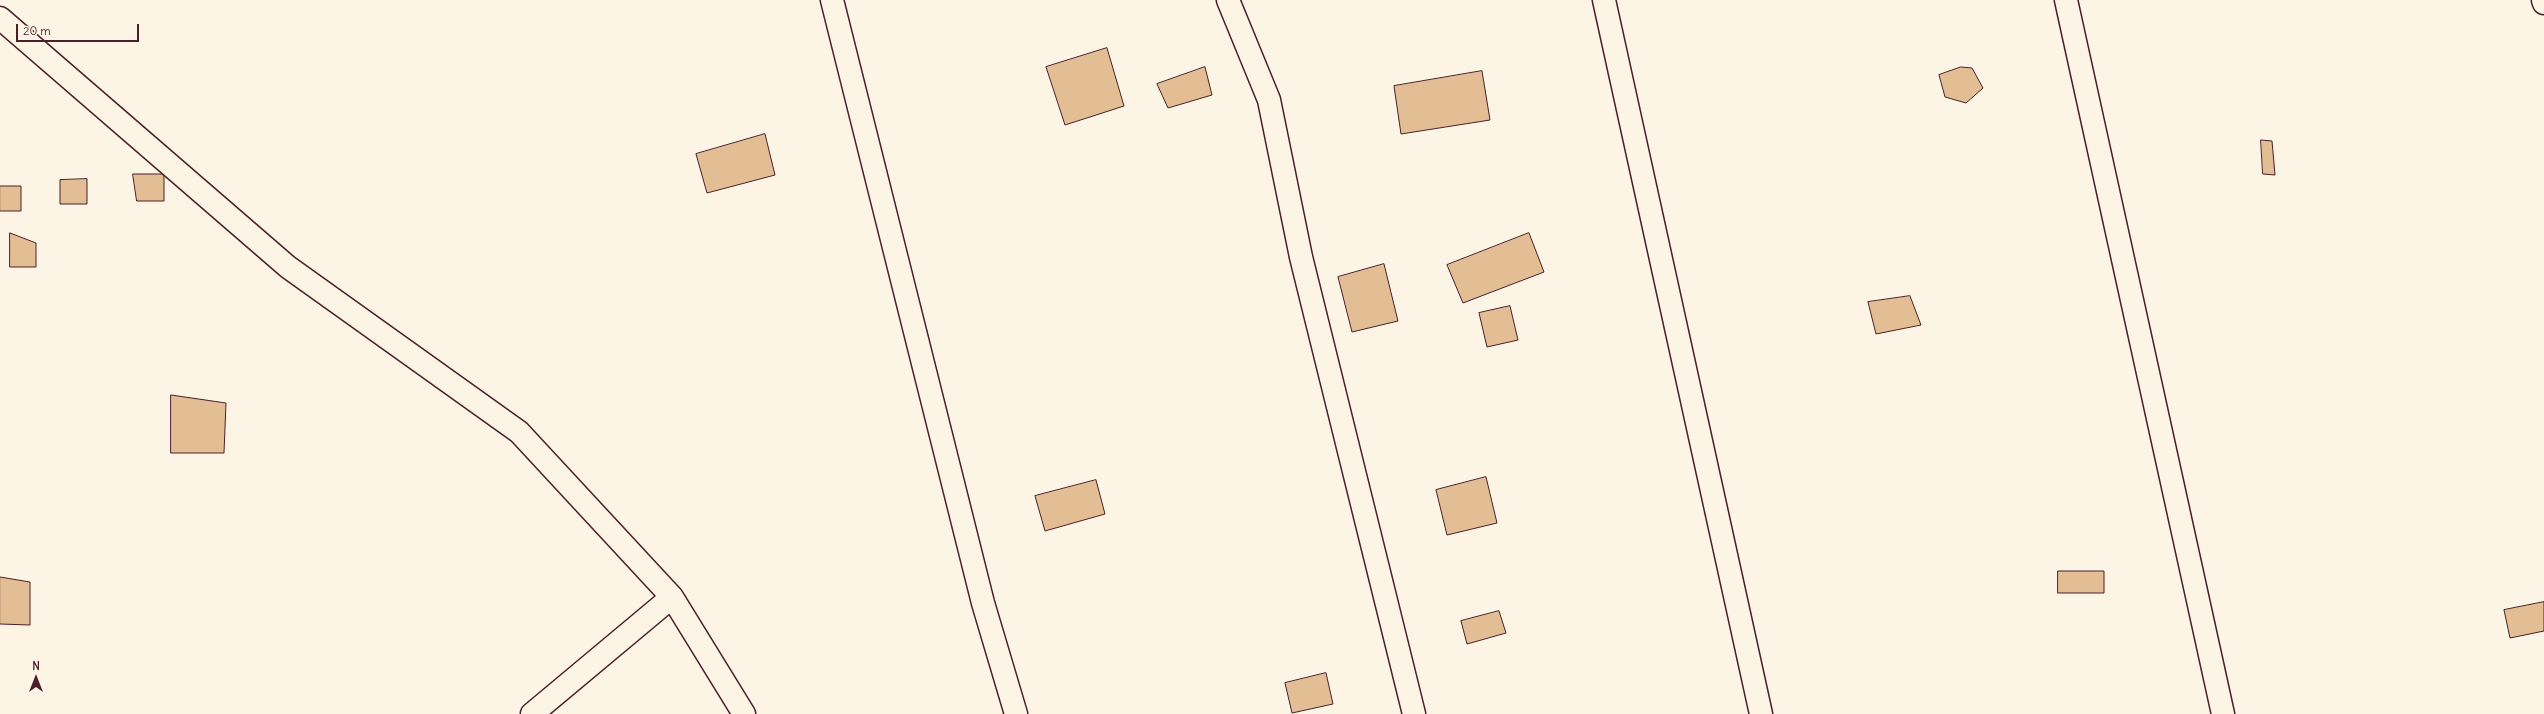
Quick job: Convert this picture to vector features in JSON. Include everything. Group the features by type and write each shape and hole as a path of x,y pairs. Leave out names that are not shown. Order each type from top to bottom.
{"street":[{"path":"832,0 982,603 1016,714"},
{"path":"1228,0 1269,100 1302,258 1414,714"},
{"path":"1604,0 1761,714"},
{"path":"2066,0 2223,714"},
{"path":"0,18 288,267 519,432 672,597 744,714"},
{"path":"532,714 672,597"}],"building":[{"path":"1107,48 1124,106 1065,125 1046,67"},
{"path":"1205,67 1212,95 1168,108 1157,84"},
{"path":"1961,67 1972,68 1983,88 1966,103 1945,97 1939,75"},
{"path":"1482,71 1490,120 1401,134 1394,86"},
{"path":"765,134 775,175 707,193 696,154"},
{"path":"2261,140 2272,141 2275,175 2263,174"},
{"path":"133,174 164,174 164,201 137,201"},
{"path":"87,179 87,204 60,204 60,180"},
{"path":"0,186 21,186 21,211 0,211"},
{"path":"10,233 36,243 36,267 10,267"},
{"path":"1529,233 1544,272 1463,303 1447,265"},
{"path":"1384,264 1398,321 1352,332 1338,277"},
{"path":"1910,296 1921,325 1876,334 1868,302"},
{"path":"1510,306 1518,340 1487,347 1479,313"},
{"path":"171,395 226,403 224,453 171,453"},
{"path":"1486,477 1497,523 1447,535 1436,490"},
{"path":"1096,480 1105,514 1045,531 1035,496"},
{"path":"2058,571 2104,571 2104,593 2058,593"},
{"path":"0,577 30,582 30,625 0,624"},
{"path":"2544,602 2544,631 2510,638 2504,610"},
{"path":"1499,611 1506,633 1467,644 1461,621"},
{"path":"1326,673 1333,704 1292,713 1285,683"}]}
